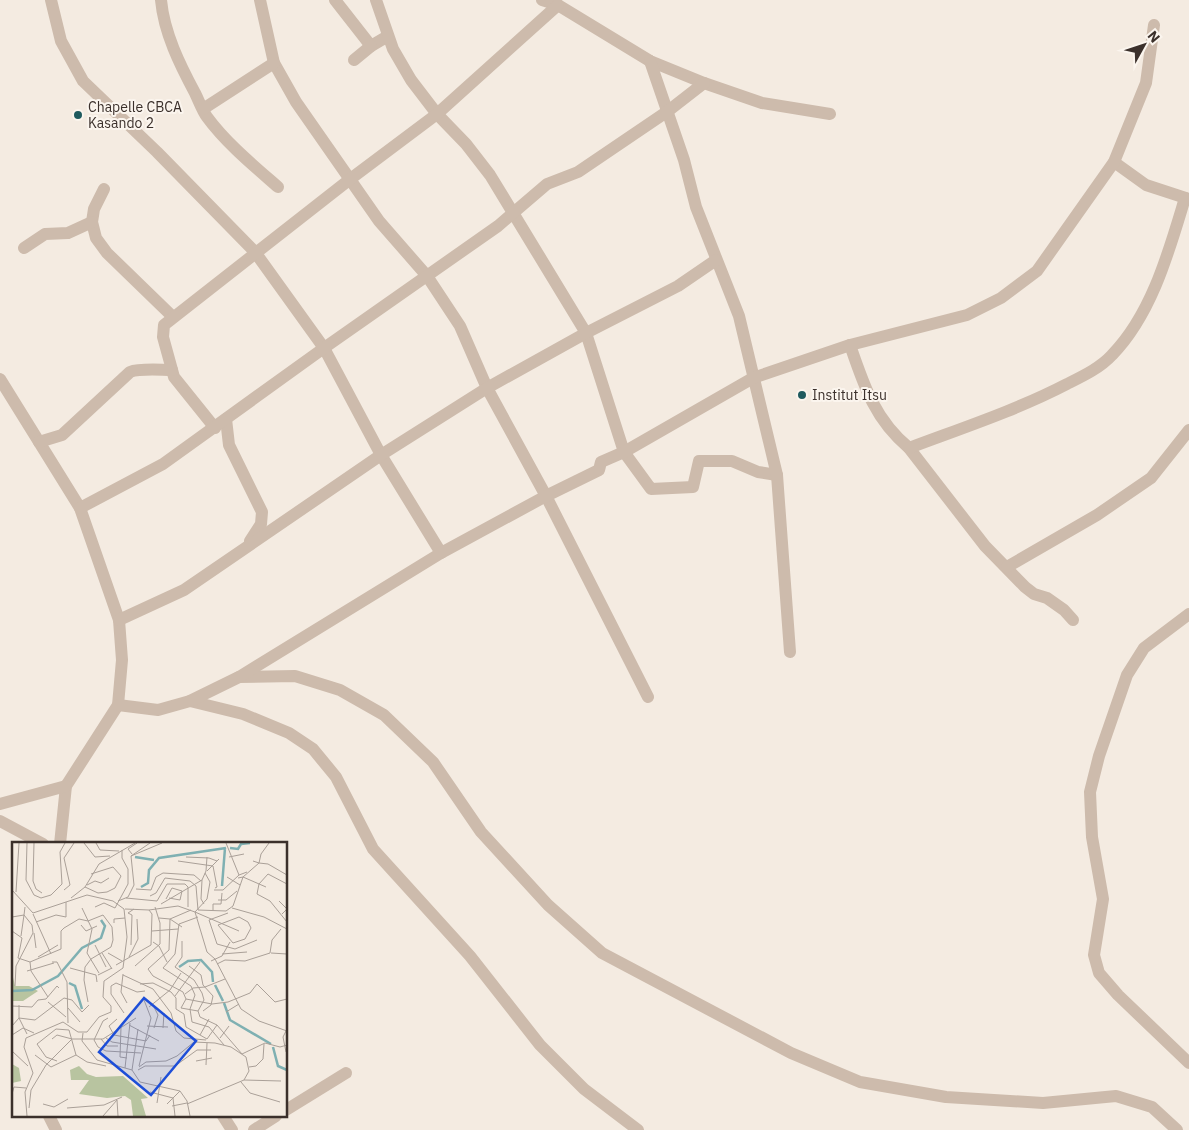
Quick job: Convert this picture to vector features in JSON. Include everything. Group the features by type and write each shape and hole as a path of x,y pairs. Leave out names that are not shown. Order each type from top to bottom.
{"street":[{"path":"51,0 62,41 84,81 255,252 324,348 381,455 441,553"},
{"path":"161,0 162,10 172,43 184,73 207,117 242,155 278,187"},
{"path":"260,0 274,63 296,102 349,180 426,276 460,326 487,388 546,496 648,697"},
{"path":"334,0 371,46"},
{"path":"376,0 393,49 411,80 437,114 466,144 490,175 586,333 624,452 651,489 693,487 699,461 732,461 758,472 777,476"},
{"path":"542,0 558,5 650,61 704,83 762,103 830,114"},
{"path":"215,428 174,377 163,337 164,325 255,252 437,114 558,5"},
{"path":"118,705 158,710 190,701 239,677 441,553 546,496 599,470 602,462 624,452 753,378 850,345 967,315 1001,298 1037,271 1114,162 1146,83 1154,25"},
{"path":"354,60 371,46 388,36"},
{"path":"650,61 684,160 696,208 739,316 777,476 790,652"},
{"path":"203,109 274,63"},
{"path":"80,508 162,464 215,428 514,213 547,184 578,172 668,112 704,83"},
{"path":"909,448 1042,397 1088,373 1111,357 1126,340 1141,316 1167,259 1187,198 1146,185 1114,162"},
{"path":"104,189 94,209 92,222 96,238 107,253 173,317"},
{"path":"24,248 45,234 68,233 92,222"},
{"path":"119,620 184,590 381,455 487,388 586,333 678,286 716,260"},
{"path":"850,345 865,389 895,437 909,448 986,546 1034,594 1047,598 1064,610 1073,620"},
{"path":"39,442 62,435 130,372 138,369 150,371 172,370"},
{"path":"0,379 80,508 119,620 122,660 118,705 66,786 60,842"},
{"path":"226,419 229,445 262,512 260,524 244,549"},
{"path":"1007,567 1097,515 1151,478 1189,430"},
{"path":"1189,614 1144,648 1127,675 1099,756 1090,792 1092,837 1103,899 1094,955 1099,973 1118,995 1189,1063"},
{"path":"239,677 295,676 340,690 384,715 433,762 481,832 494,847 548,905 602,953 791,1053 860,1082 946,1097 1043,1103 1116,1096 1152,1107 1177,1130"},
{"path":"190,701 243,714 289,733 313,749 336,777 374,848 470,956 540,1045 584,1089 638,1130"},
{"path":"0,804 66,786"},
{"path":"0,821 39,842"},
{"path":"288,1109 346,1073"},
{"path":"50,1118 56,1130"},
{"path":"225,1118 232,1130"},
{"path":"254,1130 273,1118"}],"place":[{"name":"Chapelle CBCA Kasando 2","path":"78,115"},
{"name":"Institut Itsu","path":"802,395"}]}
